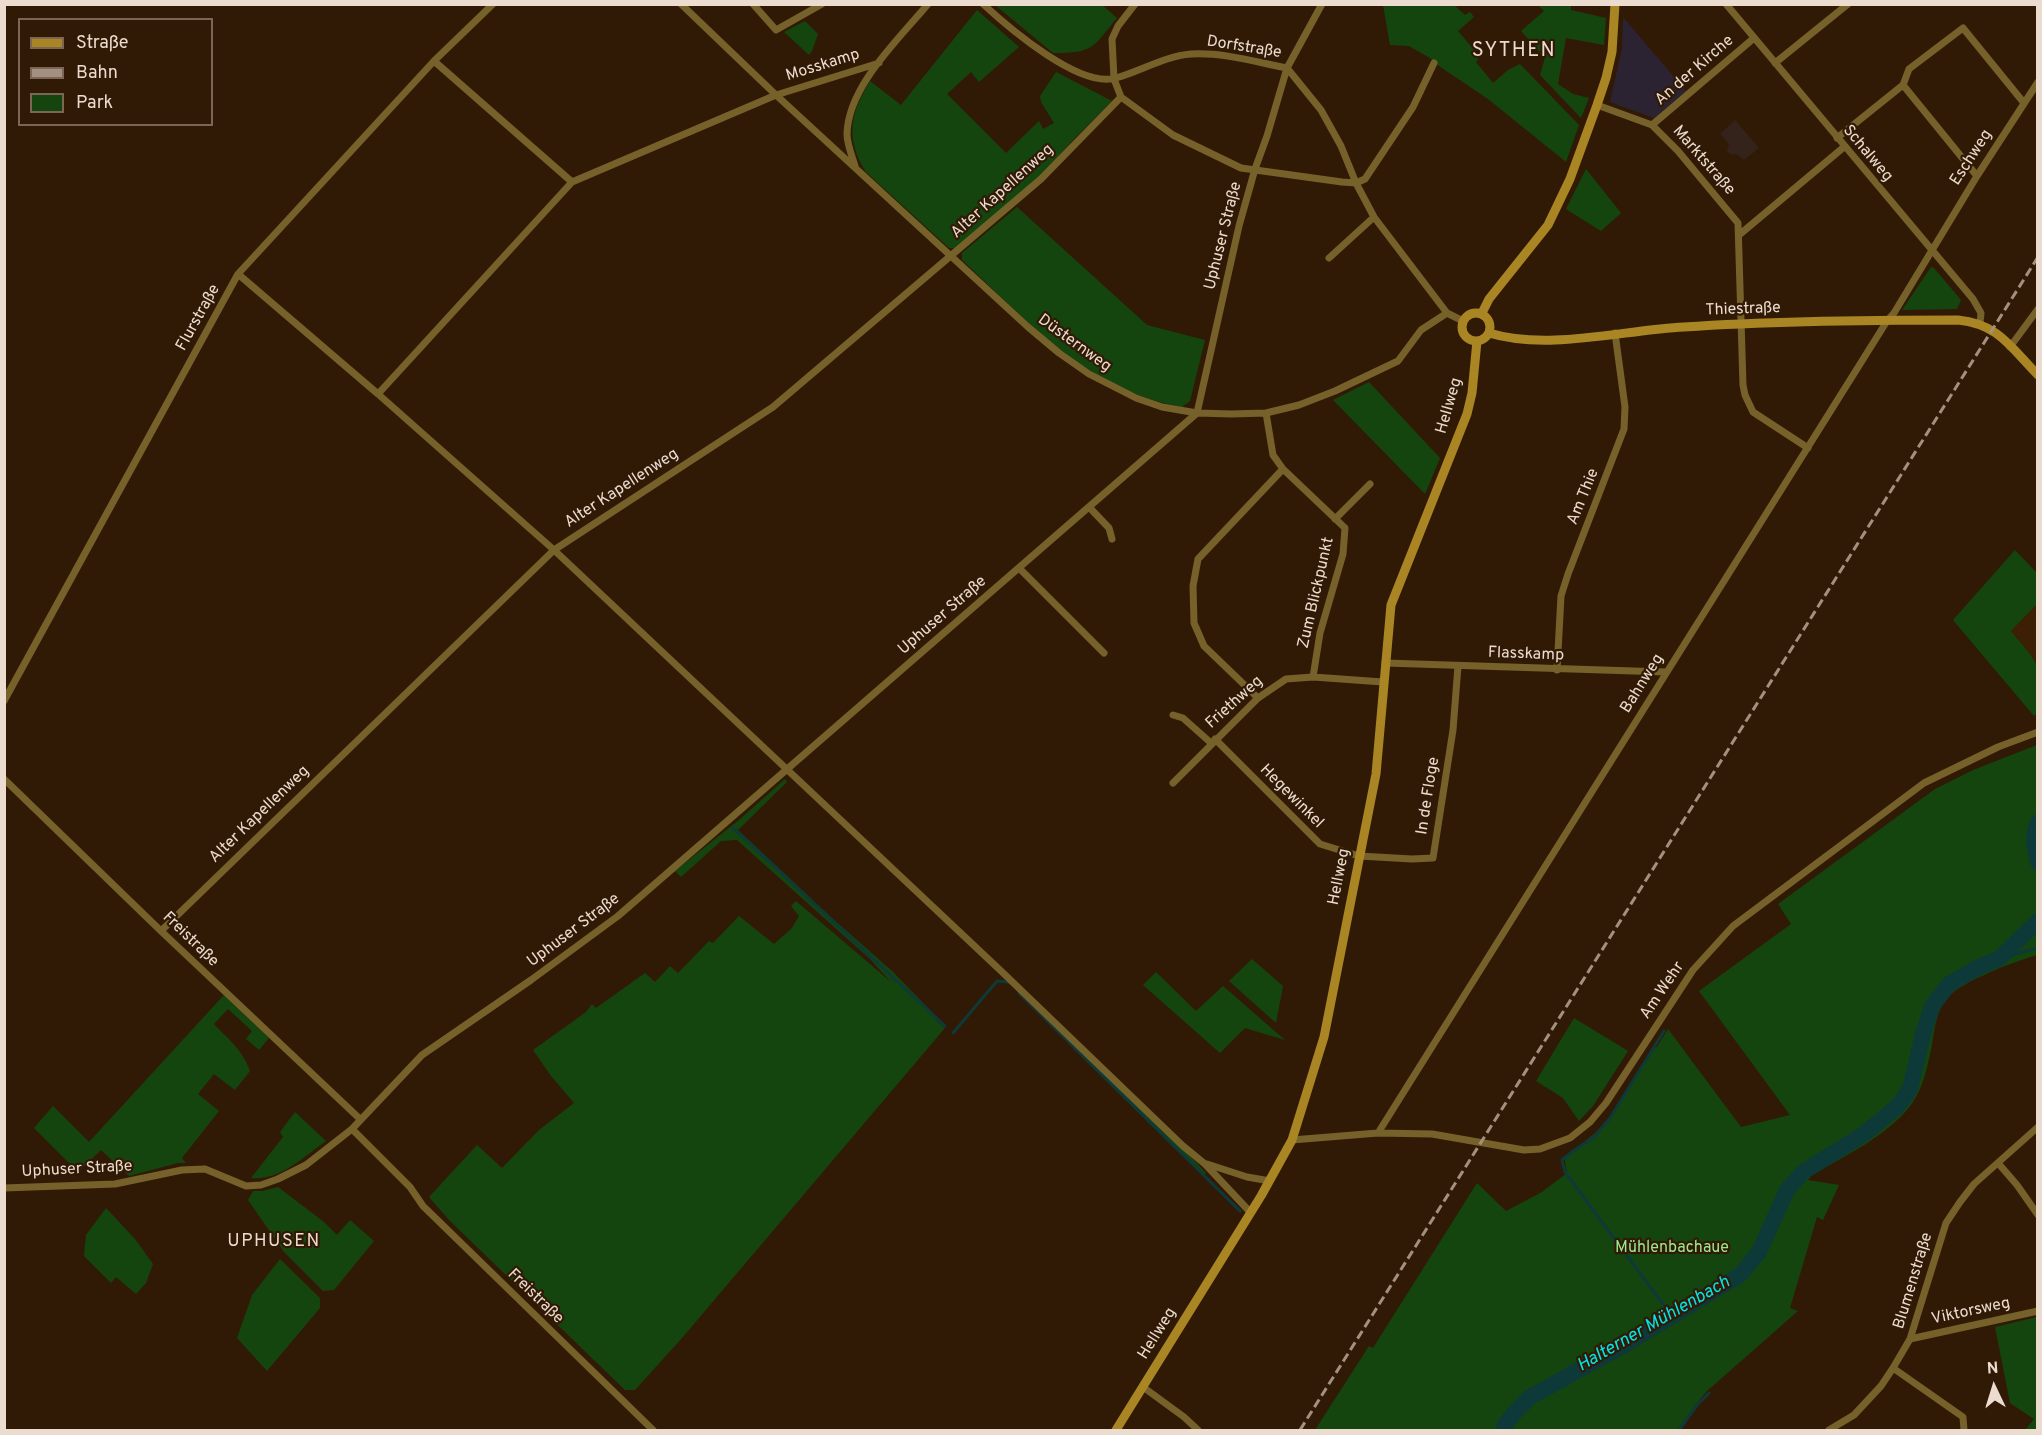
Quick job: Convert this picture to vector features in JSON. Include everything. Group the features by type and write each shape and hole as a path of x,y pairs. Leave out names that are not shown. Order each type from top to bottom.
{"street":[{"name":"Flurstraße","path":"4,701 238,274 434,61 493,4"},
{"name":"Düsternweg","path":"681,4 776,95 1028,327 1089,374 1136,398 1162,407 1197,413 1266,413 1299,405 1335,391 1398,361 1421,330 1447,314"},
{"path":"753,4 776,30 822,4"},
{"name":"Mosskamp","path":"856,168 847,134 856,96 865,79 928,4"},
{"name":"Dorfstraße","path":"983,4 1005,24 1064,65 1081,74 1099,79 1114,79 1174,57 1191,54 1212,55 1287,68 1321,110 1341,146 1356,183 1374,217 1447,314 1463,321"},
{"path":"1135,4 1118,26 1112,39 1114,79 1121,97 1173,135 1241,168 1356,183 1365,179 1407,116 1434,63"},
{"name":"Uphuser Straße","path":"4,1188 115,1184 182,1170 205,1169 246,1186 261,1185 306,1165 352,1129 422,1055 531,980 618,916 1197,413 1239,226 1255,169 1287,68 1322,4"},
{"path":"1482,313 1489,299 1552,218 1577,161 1598,105 1612,52 1615,4"},
{"name":"Schalweg","path":"1726,4 1973,299 1981,313 1980,323"},
{"path":"1774,63 1848,4"},
{"path":"1837,138 1903,85 1909,69 1963,28 2024,103"},
{"name":"An der Kirche","path":"1652,125 1754,38"},
{"path":"378,394 572,182 434,61"},
{"name":"Mosskamp","path":"572,182 776,95 879,63"},
{"name":"Eschweg","path":"1932,250 2037,82"},
{"path":"1903,85 1977,176"},
{"name":"Alter Kapellenweg","path":"161,931 554,550 773,407 1041,179 1121,97"},
{"name":"Marktstraße","path":"1598,105 1652,125 1678,151 1738,223 1745,395 1753,412 1808,448"},
{"path":"1739,235 1844,147"},
{"path":"1329,258 1374,217"},
{"name":"Bahnweg","path":"1378,1133 1665,672 1932,250"},
{"path":"238,274 554,550 1000,970 1183,1146 1205,1164 1251,1213"},
{"path":"2010,347 2037,310"},
{"path":"1482,313 1490,321 1489,333 1477,341 1472,340 1465,335 1463,321 1471,314 1482,313"},
{"name":"Thiestraße","path":"1489,333 1555,340 1686,326 1959,320 1980,323 1997,333 2037,375"},
{"name":"Am Thie","path":"1557,670 1561,596 1624,429 1625,408 1615,333"},
{"name":"Hellweg","path":"1116,1431 1251,1213 1292,1140 1324,1037 1376,774 1391,605 1467,414 1472,393 1477,341"},
{"name":"Zum Blickpunkt","path":"1266,413 1273,455 1283,469 1345,528 1343,555 1320,633 1313,677"},
{"path":"1258,698 1204,646 1194,623 1193,586 1198,559 1283,469"},
{"name":"Zum Blickpunkt","path":"1335,519 1370,484"},
{"path":"1089,507 1109,528 1112,539"},
{"path":"1019,568 1104,653"},
{"name":"Flasskamp","path":"1385,663 1665,672"},
{"name":"In de Floge","path":"1359,856 1433,858 1454,730 1458,666"},
{"name":"Friethweg","path":"1173,783 1258,698 1286,679 1313,677 1383,682"},
{"name":"Friethweg","path":"1173,715 1183,718 1213,741"},
{"name":"Am Wehr","path":"1292,1140 1378,1133 1432,1134 1524,1150 1540,1149 1570,1138 1590,1122 1606,1103 1693,970 1733,926 1924,783 1998,747 2037,732"},
{"name":"Hegewinkel","path":"1213,741 1320,844 1359,856"},
{"name":"Freistraße","path":"4,779 360,1119"},
{"name":"Blumenstraße","path":"1829,1431 1854,1415 1881,1386 1910,1339 1946,1223 1974,1184 2037,1127"},
{"name":"Freistraße","path":"352,1129 410,1186 423,1206 653,1431"},
{"path":"1998,1163 2017,1185 2037,1215"},
{"path":"1205,1164 1246,1177 1270,1181"},
{"name":"Viktorsweg","path":"1910,1339 2037,1311"},
{"path":"1893,1368 1963,1417 1964,1431"},
{"name":"Hellweg","path":"1143,1387 1184,1417 1198,1431"}],"shaded area":[{"path":"1623,17 1686,91 1654,118 1610,102 1622,48"},
{"path":"1735,120 1759,148 1744,160 1727,151 1729,144 1720,134"},
{"path":"2037,603 2037,666 2011,631"}],"green space":[{"path":"995,5 1102,5 1117,18 1091,47 1077,52 1053,53"},
{"path":"1383,5 1454,5 1465,15 1470,12 1474,17 1458,31 1480,57 1476,62 1493,83 1508,70 1520,64 1579,125 1566,162 1488,99 1430,58 1409,46 1390,45"},
{"path":"1538,5 1571,5 1571,10 1606,18 1604,45 1566,38 1558,84 1573,94 1589,98 1581,118 1540,75 1545,58 1521,31 1544,11"},
{"path":"977,10 1019,47 979,82 971,72 947,94 1006,153 1039,121 1043,129 1054,123 1041,102 1040,96 1056,72 1112,101 1041,176 957,248 949,248 866,172 855,148 854,115 870,81 901,105"},
{"path":"805,21 818,34 809,55 784,32"},
{"path":"1586,169 1621,213 1601,231 1566,209"},
{"path":"1017,207 1147,325 1205,340 1190,401 1182,407 1148,398 1117,386 1088,369 1036,329 962,260 962,253"},
{"path":"1931,267 1961,300 1957,309 1902,310"},
{"path":"1369,382 1440,458 1425,494 1333,400"},
{"path":"2015,550 2037,573 2037,604 2011,631 2037,666 2037,713 2034,716 1953,620"},
{"name":"Mühlenbachaue","path":"2037,745 2037,955 1973,980 1950,995 1939,1013 1919,1090 1904,1114 1880,1134 1812,1175 1808,1180 1839,1185 1823,1220 1817,1217 1790,1308 1798,1311 1707,1391 1678,1430 1315,1430 1369,1346 1373,1348 1477,1183 1506,1211 1542,1192 1567,1173 1566,1156 1599,1130 1611,1116 1653,1048 1657,1047 1668,1029 1741,1127 1790,1115 1699,991 1791,924 1778,904 1935,789 1973,770"},
{"path":"785,779 787,782 738,830 892,971 945,1028 682,1338 635,1390 625,1390 450,1221 429,1197 477,1145 502,1168 539,1130 574,1103 533,1050 586,1012 592,1004 596,1008 645,973 655,982 670,966 678,973 709,941 713,943 739,916 774,944 792,928 799,916 791,906 796,901 891,982 870,959 737,840 721,841 681,877 675,871 739,820"},
{"path":"1252,959 1283,986 1276,1023 1229,981"},
{"path":"1156,972 1196,1011 1223,986 1285,1040 1245,1028 1220,1053 1143,985"},
{"path":"224,995 269,1038 259,1050 246,1039 252,1031 228,1009 214,1024 239,1051 250,1071 235,1090 214,1074 198,1094 219,1111 182,1158 186,1163 129,1176 101,1150 78,1172 34,1128 53,1106 89,1142"},
{"path":"1574,1018 1628,1051 1593,1106 1579,1121 1563,1098 1536,1081"},
{"path":"1084,1053 1191,1157 1206,1173 1203,1176 1081,1056"},
{"path":"295,1112 326,1141 281,1172 262,1178 251,1178 283,1137 280,1132"},
{"path":"278,1187 324,1222 337,1235 350,1220 374,1241 334,1290 323,1291 284,1252 248,1200 253,1191"},
{"path":"106,1208 135,1239 153,1264 146,1283 136,1294 116,1277 111,1283 84,1256 86,1235"},
{"path":"280,1259 320,1298 320,1308 267,1371 237,1338 252,1295"},
{"path":"2037,1317 2037,1430 2025,1430 2034,1419 2010,1403 1995,1327"}],"waterway":[{"name":"Halterner Mühlenbach","path":"2038,822 2034,842 2038,862"},
{"path":"733,828 945,1026"},
{"name":"Halterner Mühlenbach","path":"1504,1430 1515,1412 1530,1397 1626,1344 1740,1275 1759,1252 1787,1190 1803,1172 1864,1134 1898,1106 1910,1089 1932,1006 1949,984 2000,958 2038,921"},
{"path":"2000,958 2038,948"},
{"path":"953,1033 997,981 1008,982"},
{"path":"1019,993 1240,1211"},
{"path":"1664,1031 1610,1118 1593,1138 1562,1160 1565,1172 1671,1315"},
{"path":"1679,1430 1709,1393"}],"railway":[{"path":"1300,1430 2038,257"}],"district":[{"name":"SYTHEN","path":"1514,52"},
{"name":"UPHUSEN","path":"274,1242"}]}
